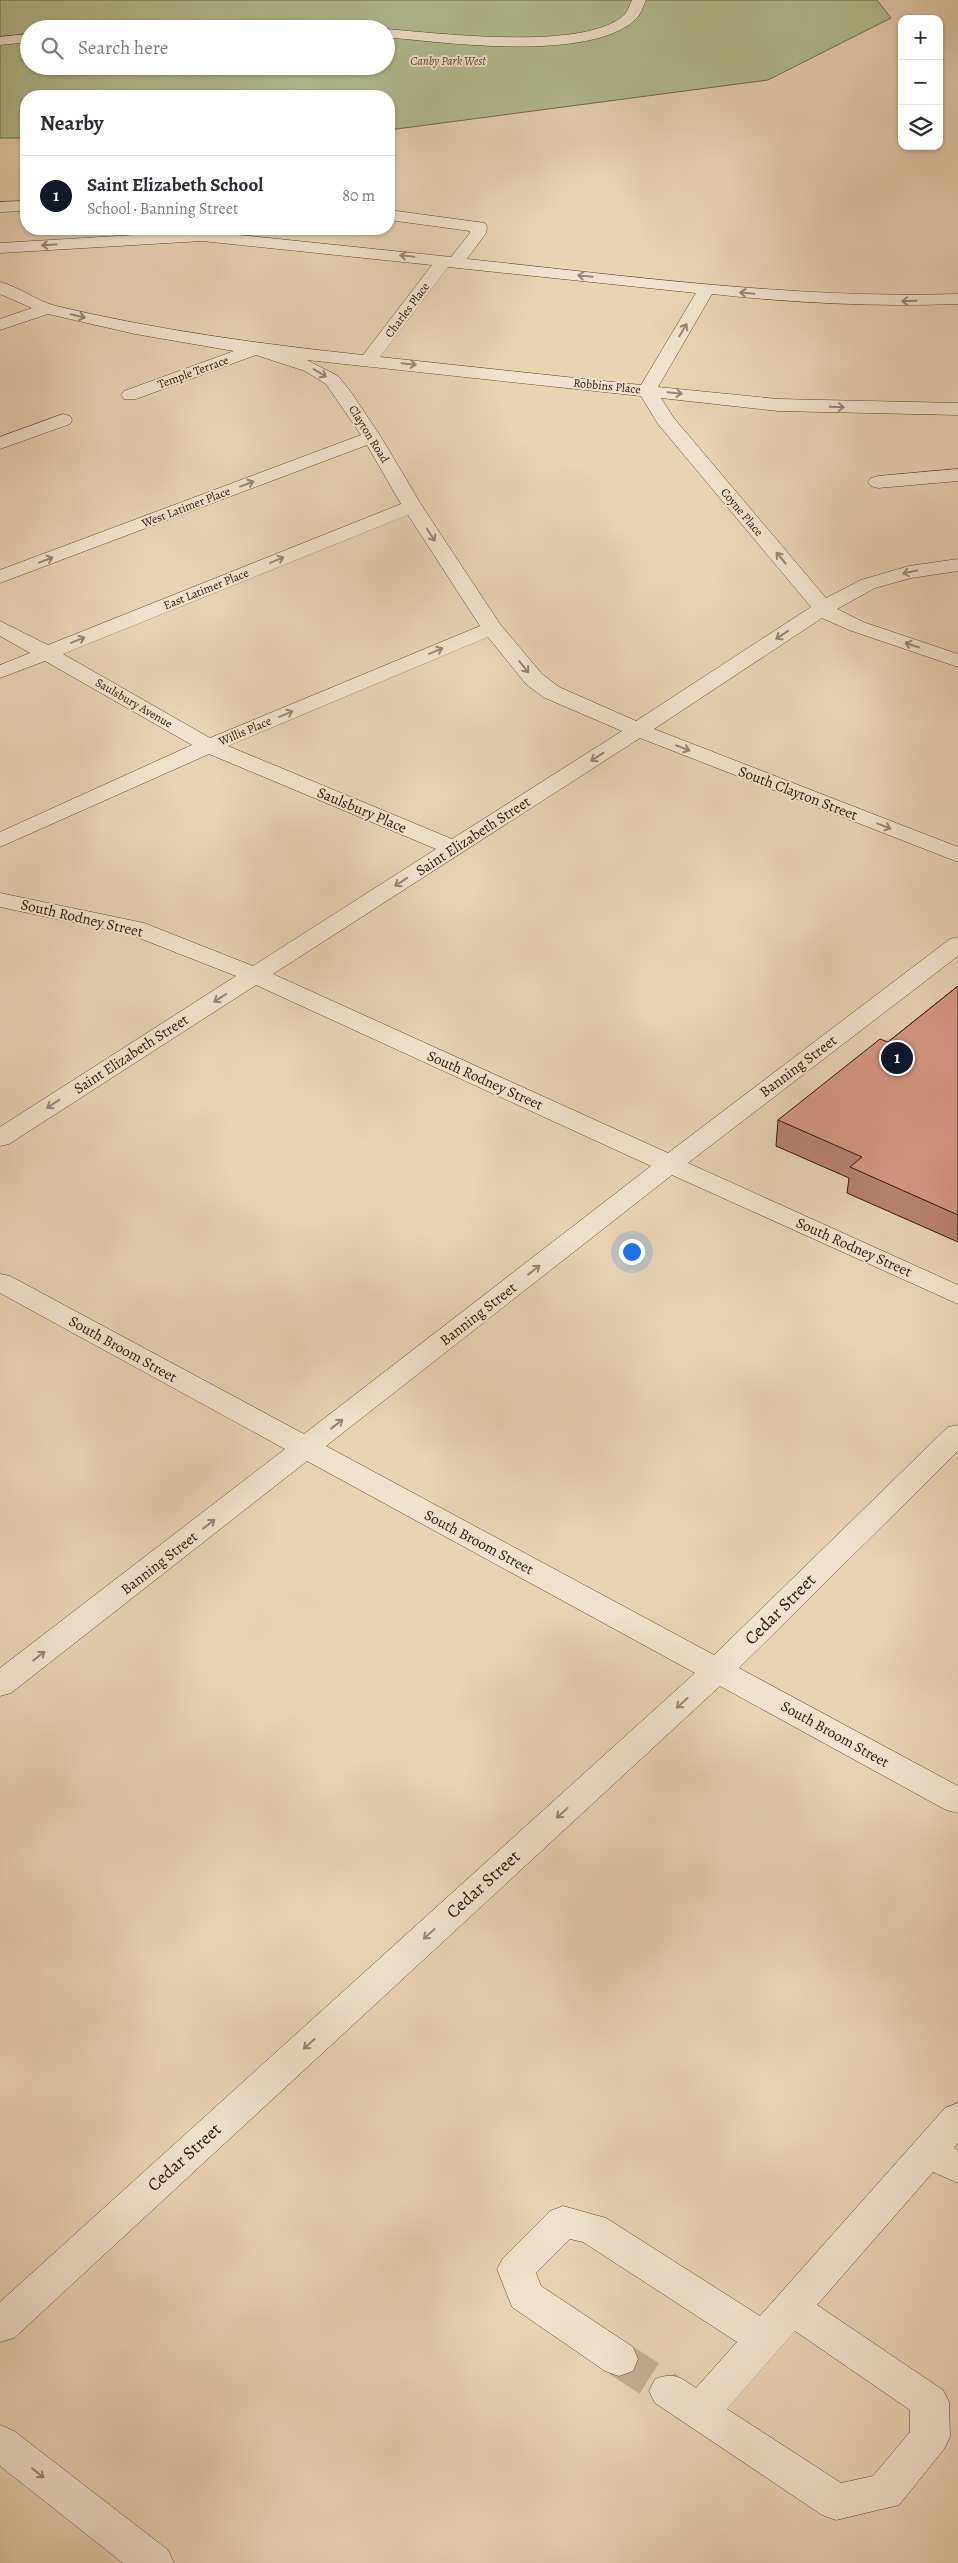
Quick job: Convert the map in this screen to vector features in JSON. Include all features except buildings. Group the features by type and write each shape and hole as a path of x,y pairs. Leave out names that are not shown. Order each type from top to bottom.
{"street":[{"path":"395,34 535,42 567,39 611,29 631,16 638,0"},
{"path":"0,41 20,39"},
{"path":"0,207 20,206"},
{"name":"Charles Place","path":"369,360 450,261 478,233 479,227 395,216"},
{"path":"0,248 183,235"},
{"path":"206,235 706,290 797,298 900,301 958,299"},
{"name":"Clayton Road","path":"0,287 47,309 135,329 256,349 310,367 332,380 372,437 412,506 492,628 534,679 551,692 638,730"},
{"path":"647,390 706,290"},
{"path":"0,325 47,309"},
{"name":"Robbins Place","path":"256,349 778,404 958,409"},
{"name":"Temple Terrace","path":"130,396 256,349"},
{"name":"Coyne Place","path":"647,390 665,420 823,608 836,618 856,626 958,661"},
{"path":"0,443 63,420"},
{"name":"West Latimer Place","path":"0,577 372,437"},
{"path":"878,482 958,475"},
{"name":"East Latimer Place","path":"0,672 412,506"},
{"name":"Saint Elizabeth Street","path":"0,1138 638,730 823,608 868,584 909,572 958,565"},
{"name":"Saulsbury Avenue","path":"0,627 209,746 271,772"},
{"name":"Willis Place","path":"0,840 209,746 492,628"},
{"name":"South Clayton Street","path":"638,730 958,855"},
{"name":"Saulsbury Place","path":"271,772 454,848"},
{"name":"South Rodney Street","path":"0,900 136,928 254,976 958,1295"},
{"name":"Banning Street","path":"0,1685 670,1164 958,944"},
{"name":"South Broom Street","path":"0,1282 305,1449 958,1801"},
{"name":"Cedar Street","path":"0,2326 718,1670 958,1434"},
{"path":"700,2412 791,2308 944,2160 958,2118"},
{"path":"618,2359 525,2296 516,2269 563,2222 593,2229 764,2339"},
{"path":"669,2391 836,2502 885,2492 930,2437 929,2402 791,2308"},
{"path":"0,2444 154,2563"}],"green space":[{"name":"Canby Park West","path":"0,0 877,0 891,18 768,80 395,129 395,90 20,90 20,138 0,138"}],"tunnel":[{"path":"619,2359 669,2391"}],"place":[{"name":"Saint Elizabeth School","path":"897,1058"}]}
